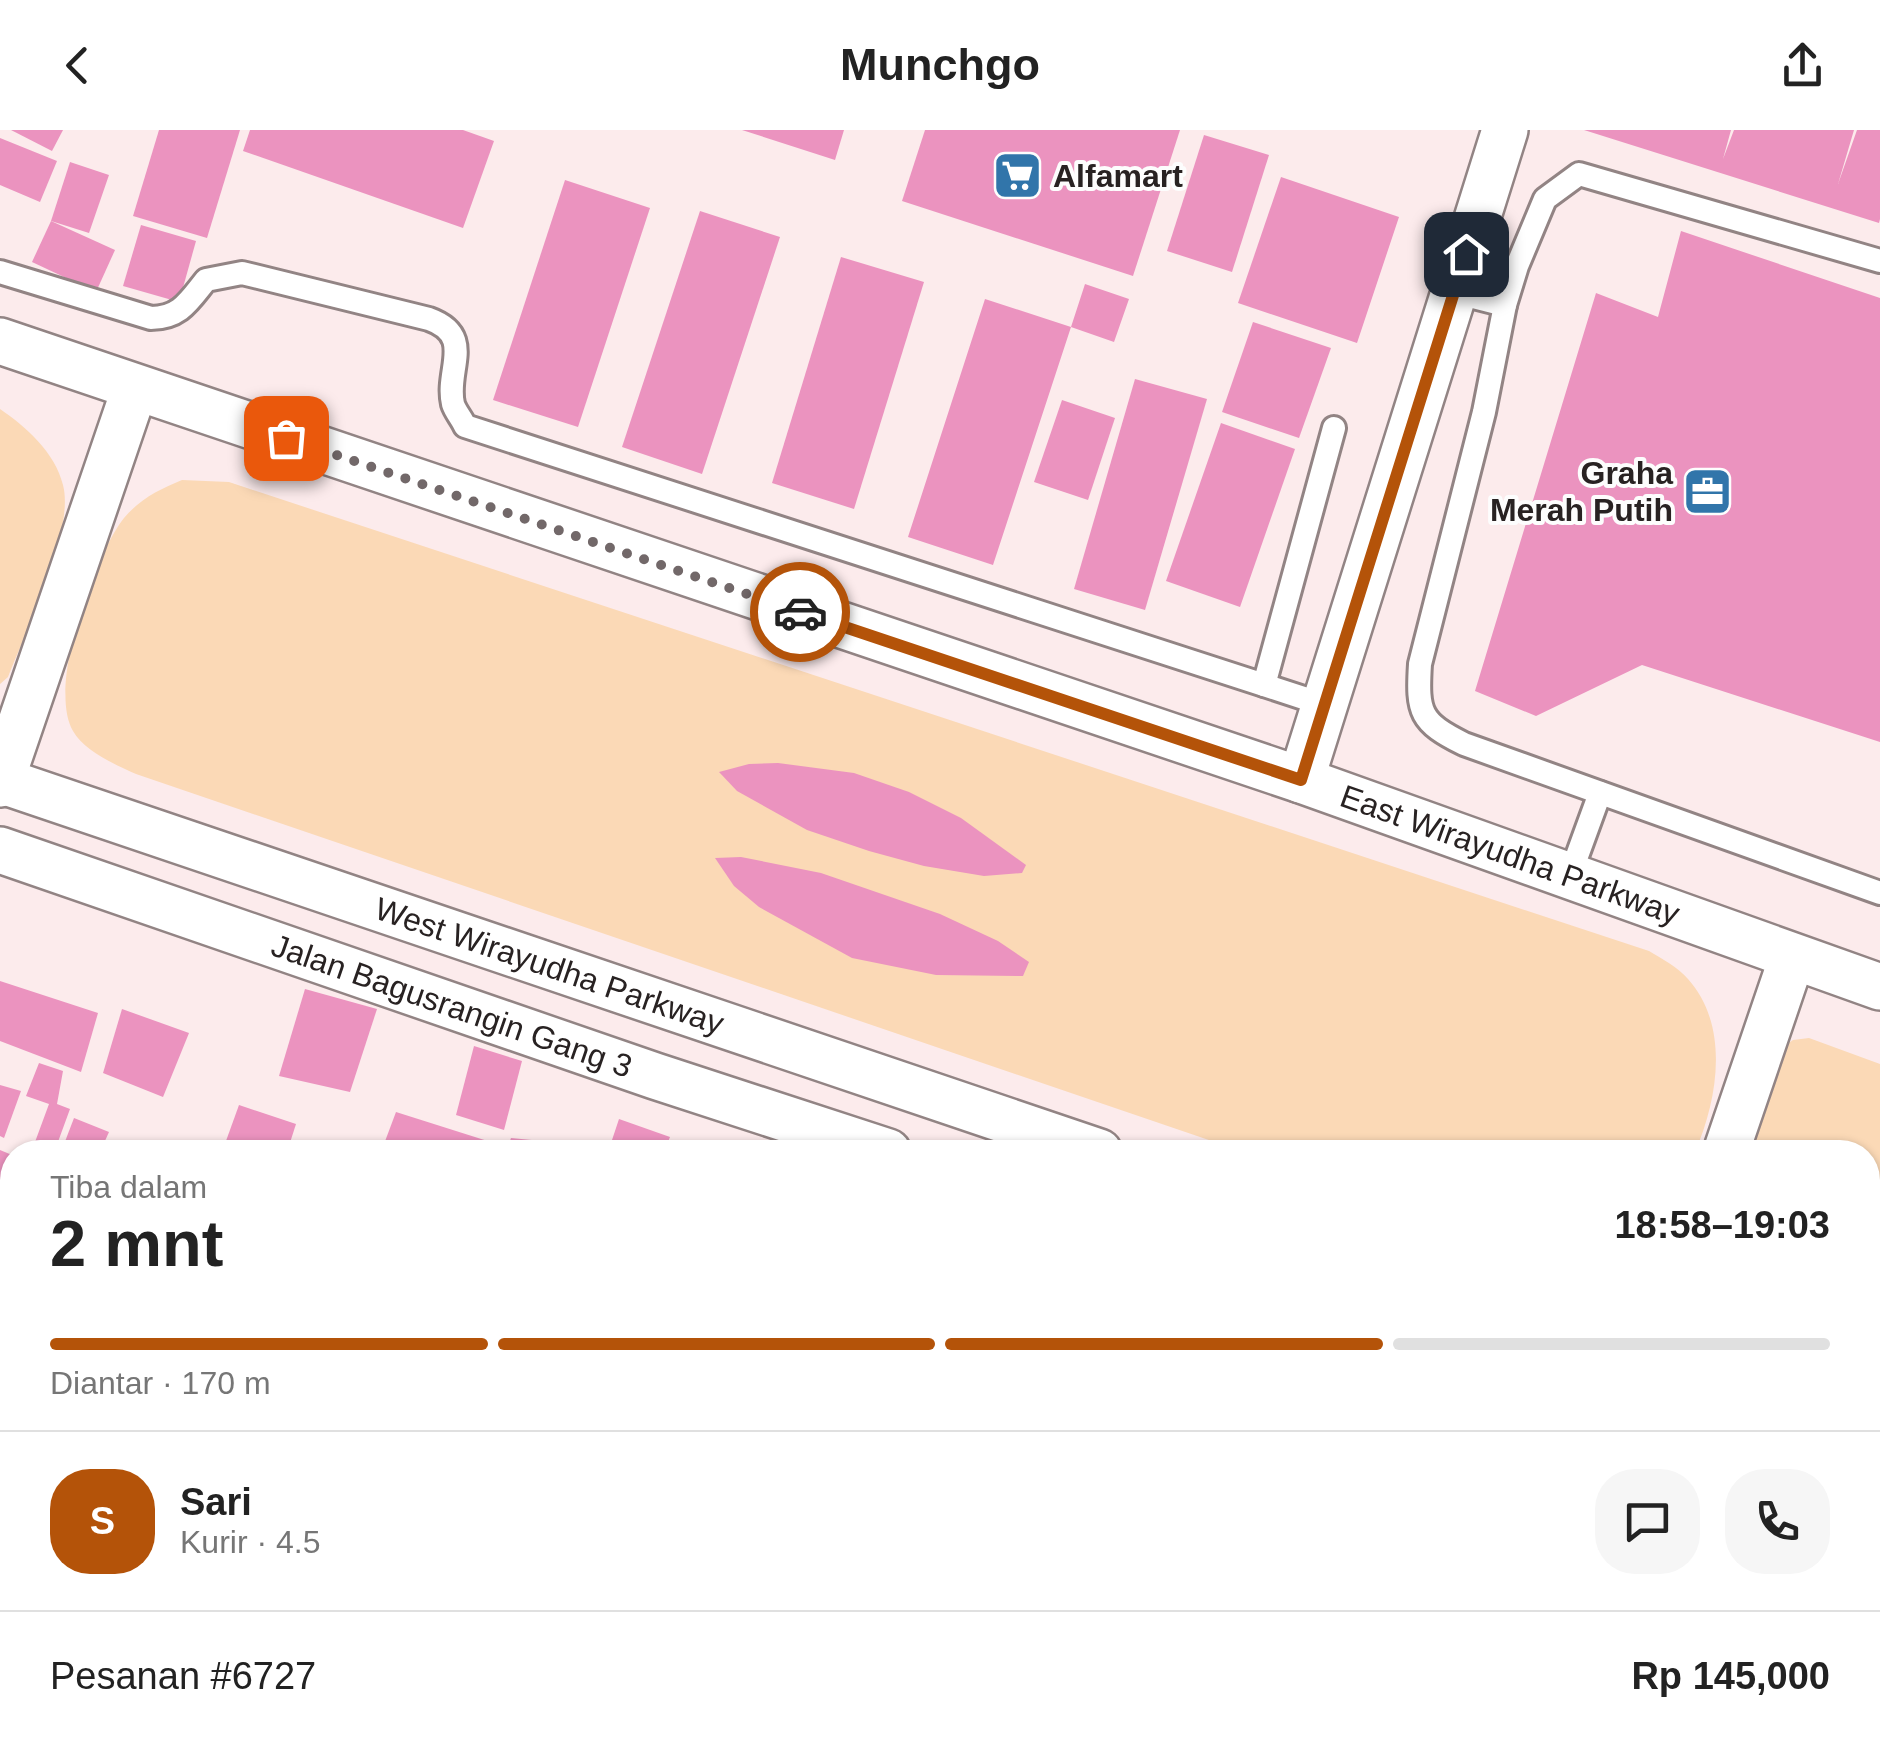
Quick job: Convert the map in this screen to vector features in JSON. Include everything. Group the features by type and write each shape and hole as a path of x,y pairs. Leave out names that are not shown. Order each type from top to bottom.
{"street":[{"path":"1301,780 1454,292 1489,134"},
{"name":"East Wirayudha Parkway","path":"0,340 1301,780 1880,987"},
{"path":"0,781 135,388"},
{"name":"West Wirayudha Parkway","path":"0,781 1063,1140"},
{"name":"Jalan Bagusrangin Gang 3","path":"8,852 851,1140"},
{"path":"1730,1140 1792,958"}],"lane":[{"path":"1880,262 1579,174 1545,199 1505,305 1484,412 1420,664 1418,699 1434,729 1464,744 1880,893"},
{"path":"0,272 151,318 168,318 186,305 206,280 242,272 428,319 444,325 456,344 454,405 465,426 1324,705"},
{"path":"1454,292 1505,305"},
{"path":"1264,686 1334,428"},
{"path":"1569,878 1600,793"}],"shaded area":[{"path":"0,409 46,451 59,473 65,505 47,581 8,677 0,684"},
{"path":"182,480 229,482 1649,951 1688,979 1710,1018 1716,1063 1710,1109 1700,1140 1209,1140 136,774 92,751 78,738 66,711 66,685 78,622 100,561 124,518 158,491"},
{"path":"1809,1038 1880,1064 1880,1140 1748,1140 1781,1048 1793,1040"}],"building":[{"path":"11,130 63,130 52,151"},
{"path":"159,130 240,130 207,238 133,216"},
{"path":"250,130 463,130 494,141 463,228 243,151"},
{"path":"742,130 844,130 835,160"},
{"path":"925,130 1180,130 1133,276 902,201"},
{"path":"1584,130 1731,130 1723,159 1734,130 1854,130 1838,184 1857,130 1880,130 1879,223"},
{"path":"1204,135 1269,155 1232,272 1167,251"},
{"path":"0,138 57,161 40,202 0,185"},
{"path":"70,162 109,175 89,233 51,221"},
{"path":"1281,177 1399,217 1357,343 1238,303"},
{"path":"565,180 650,208 578,427 493,400"},
{"path":"700,211 780,237 702,474 622,447"},
{"path":"51,221 115,250 96,292 32,262"},
{"path":"141,225 196,241 179,302 123,286"},
{"name":"Graha Merah Putih","path":"1681,231 1880,298 1880,742 1642,665 1536,716 1475,691 1596,293 1658,317"},
{"path":"841,257 924,282 854,509 772,483"},
{"path":"1085,284 1129,299 1114,342 1071,327"},
{"path":"985,299 1071,327 993,565 908,537"},
{"path":"1253,322 1331,348 1299,438 1222,412"},
{"path":"1135,379 1207,399 1145,610 1074,589"},
{"path":"1062,400 1115,418 1088,500 1034,482"},
{"path":"1221,423 1295,449 1240,607 1166,581"},
{"path":"778,763 854,773 909,792 961,818 1026,865 1022,873 984,876 869,851 807,830 737,791 719,772 749,764"},
{"path":"741,857 821,873 940,914 998,941 1029,962 1023,976 936,975 852,958 759,907 734,886 715,858"},
{"path":"0,981 98,1013 81,1072 0,1041"},
{"path":"305,989 377,1009 350,1092 279,1076"},
{"path":"122,1009 189,1033 163,1097 103,1073"},
{"path":"474,1046 522,1061 504,1130 456,1115"},
{"path":"39,1063 63,1071 57,1104 70,1109 59,1140 36,1140 49,1104 26,1096"},
{"path":"0,1085 21,1091 4,1138 0,1136"},
{"path":"239,1105 296,1124 291,1140 226,1140"},
{"path":"396,1112 484,1140 386,1140"},
{"path":"74,1118 109,1132 105,1140 66,1140"},
{"path":"619,1119 670,1137 669,1140 612,1140"}],"way so far":[{"path":"286,438 800,612"}],"place":[{"name":"Alfamart","path":"1018,176"},
{"name":"Graha Merah Putih","path":"1708,491"}],"route":[{"path":"800,612 1301,780 1466,254"}]}
